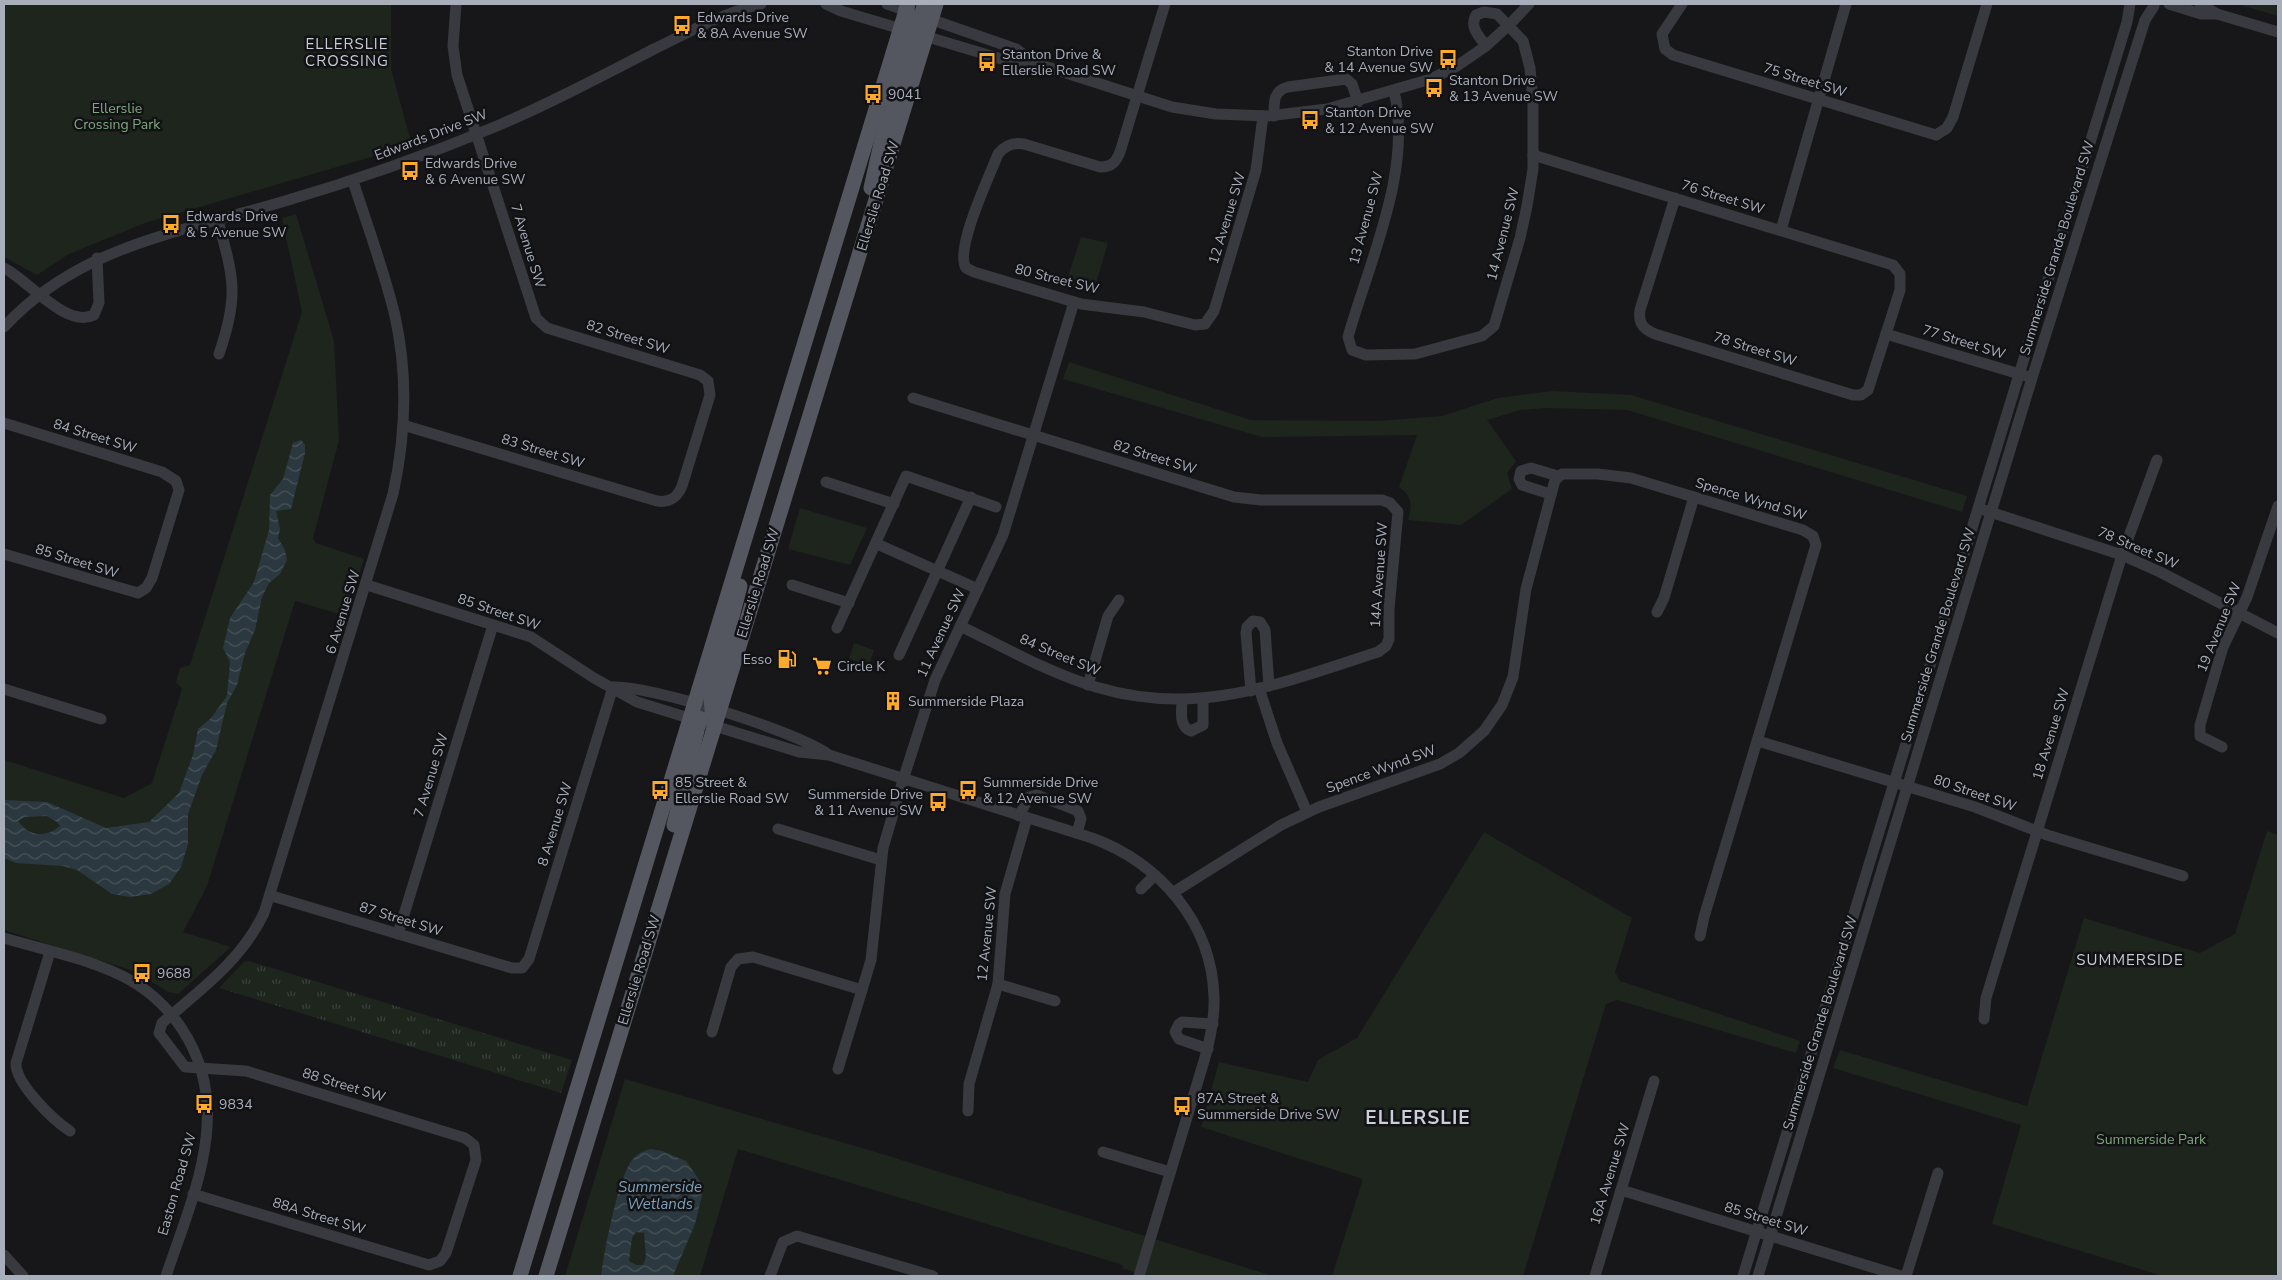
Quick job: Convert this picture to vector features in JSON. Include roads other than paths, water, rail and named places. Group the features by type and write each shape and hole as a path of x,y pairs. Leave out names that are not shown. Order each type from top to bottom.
{"main road":[{"path":"907,7 914,25 913,33"},
{"name":"Ellerslie Road SW","path":"520,1276 695,715 748,528 913,33 928,10"},
{"name":"Ellerslie Road SW","path":"715,710 867,230 913,33"},
{"path":"715,726 715,710 711,698 740,592 748,528"},
{"path":"659,905 665,860 695,715"},
{"name":"Ellerslie Road SW","path":"546,1276 715,726"}],"street":[{"name":"7 Avenue SW","path":"456,4 453,37 455,66 533,312 539,322"},
{"name":"Edwards Drive SW","path":"4,327 39,294 97,258 129,246 353,181 416,159 556,99 723,9 762,4"},
{"path":"826,4 841,11 1008,61 1035,62"},
{"path":"887,4 928,10 1016,49 1035,62 1137,97 1201,112 1268,116 1309,112 1358,102 1439,75 1486,46 1529,4"},
{"path":"1137,97 1165,4"},
{"name":"75 Street SW","path":"1682,4 1664,29 1663,43 1673,55 1931,134 1944,131 1953,117 1987,4"},
{"path":"1781,230 1846,4"},
{"path":"2131,4 2144,8 2155,5"},
{"name":"Summerside Grande Boulevard SW","path":"1743,1276 2131,4"},
{"path":"2169,4 2201,14 2217,14"},
{"path":"2200,4 2217,14 2278,32"},
{"name":"Summerside Grande Boulevard SW","path":"1758,1276 2032,378 2144,20 2155,5"},
{"path":"1486,46 1473,27 1476,15 1484,12 1497,14 1509,25"},
{"name":"14 Avenue SW","path":"1489,332 1495,321 1520,238 1531,182 1533,155 1533,102 1528,56 1523,41 1509,25"},
{"name":"12 Avenue SW","path":"1205,324 1212,318 1256,170 1268,116 1276,94 1288,87 1346,79 1352,84 1358,102"},
{"name":"13 Avenue SW","path":"1394,91 1398,116 1395,171 1386,212 1348,337 1352,350 1366,355 1415,354 1489,332"},
{"name":"80 Street SW","path":"1137,97 1118,158 1111,166 1095,166 1024,144 1009,145 998,154 971,221 962,255 963,264 974,272 1074,302 1144,312 1195,325 1205,324"},
{"name":"76 Street SW","path":"1533,155 1889,263 1900,274 1900,290 1886,334"},
{"name":"6 Avenue SW","path":"172,1014 220,974 241,952 258,926 272,896 367,585 393,494 400,462 403,425 403,375 395,317 353,181"},
{"name":"78 Street SW","path":"1675,198 1640,310 1641,324 1655,334 1853,395 1864,393 1870,386 1886,334"},
{"path":"218,221 230,262 234,292 231,315 219,354"},
{"path":"4,268 18,276 58,310 84,318 94,316 99,303 97,258"},
{"name":"11 Avenue SW","path":"838,1069 873,950 881,860 930,692 1003,535 1074,302"},
{"name":"82 Street SW","path":"539,322 548,328 700,375 708,381 710,395 682,486 674,499"},
{"name":"77 Street SW","path":"1886,334 2032,378"},
{"name":"82 Street SW","path":"913,398 1234,497 1261,500 1377,500 1394,505"},
{"name":"84 Street SW","path":"4,423 162,472 176,481 179,490 175,505 152,578 142,591"},
{"name":"83 Street SW","path":"403,425 657,501 668,502 674,499"},
{"name":"18 Avenue SW","path":"1984,1020 1986,998 2122,555 2157,460"},
{"name":"Spence Wynd SW","path":"1550,494 1522,485 1519,479 1521,471 1531,468 1558,476 1573,473 1619,476 1807,532 1815,539 1816,545 1758,741"},
{"path":"837,628 877,544 906,476 996,507"},
{"name":"Spence Wynd SW","path":"1174,892 1269,831 1308,812 1450,760 1474,741 1494,718 1513,678 1522,606 1550,494 1558,476"},
{"path":"826,482 894,504"},
{"path":"899,655 971,497"},
{"path":"1657,612 1664,598 1694,497"},
{"name":"14A Avenue SW","path":"1386,646 1390,633 1390,600 1398,522 1398,512 1394,505"},
{"name":"19 Avenue SW","path":"2222,747 2204,739 2198,730 2223,648 2251,587 2278,506"},
{"name":"78 Street SW","path":"1978,508 2122,555 2160,572 2278,633"},
{"path":"877,544 978,589"},
{"name":"85 Street SW","path":"4,554 129,592 142,591"},
{"name":"85 Street SW","path":"367,585 531,637 594,678 638,702 695,715 715,726 799,752 829,755"},
{"path":"792,585 849,602"},
{"path":"1088,685 1108,616 1119,600"},
{"path":"1260,688 1265,630 1260,622 1254,621 1247,627 1246,633 1260,688 1277,743 1308,812"},
{"name":"7 Avenue SW","path":"398,934 493,624"},
{"name":"84 Street SW","path":"960,626 1088,685 1134,696 1182,700 1204,700 1260,688 1378,652 1386,646"},
{"name":"8 Avenue SW","path":"522,968 529,959 613,687"},
{"path":"4,689 101,719"},
{"path":"1182,700 1182,723 1184,727 1192,731 1203,725 1204,700"},
{"name":"85 Street SW","path":"695,715 715,710 805,741 829,755"},
{"path":"1700,936 1758,741"},
{"name":"80 Street SW","path":"1758,741 1992,813 2037,832 2183,876"},
{"path":"829,755 903,780 1077,833 1119,850 1156,874 1174,892 1201,937 1209,964 1214,997 1213,1024 1208,1049 1139,1276"},
{"name":"12 Avenue SW","path":"968,1111 969,1084 998,984 1005,894 1029,797 1037,795 1078,811 1081,819 1077,833"},
{"path":"778,829 881,860"},
{"path":"1141,889 1156,874"},
{"name":"87 Street SW","path":"272,896 512,968 522,968"},
{"name":"Easton Road SW","path":"4,938 106,969 126,978 151,994 172,1014 190,1041 202,1070 208,1097 208,1132 192,1194 166,1276"},
{"path":"50,952 16,1063 16,1071 24,1086 57,1121 70,1131"},
{"path":"712,1032 729,972 738,959 753,956 862,990"},
{"path":"998,984 1055,1001"},
{"path":"172,1014 161,1025 159,1033 161,1038 181,1065 189,1069 202,1070"},
{"path":"1208,1049 1179,1039 1175,1032 1178,1024 1182,1022 1213,1024"},
{"name":"88 Street SW","path":"202,1070 230,1069 254,1073 465,1138 474,1145 476,1160 446,1254 437,1263"},
{"name":"16A Avenue SW","path":"1595,1276 1654,1081"},
{"path":"1103,1152 1170,1172"},
{"path":"1906,1276 1938,1174"},
{"name":"85 Street SW","path":"1621,1190 1901,1276"},
{"name":"88A Street SW","path":"192,1194 425,1264 437,1263"},
{"path":"770,1276 782,1242 798,1236 933,1276"},
{"path":"4,1255 23,1276"}],"water":[{"path":"301,440 305,445 305,453 291,509 276,511 280,529 278,538 285,550 287,560 280,574 269,583 262,597 255,630 245,653 237,685 227,703 216,750 202,775 188,814 188,844 181,867 169,884 151,894 130,897 112,894 77,870 63,866 16,863 4,858 4,800 47,802 106,828 149,822 179,793 193,755 198,729 211,718 227,696 230,662 223,648 230,618 254,582 269,530 270,495 283,479 293,443","holes":["47,816 60,826 55,830 49,833 38,834 27,830 18,821 25,817"]},
{"name":"Summerside Wetlands","path":"651,1149 662,1151 686,1161 704,1187 695,1224 673,1276 601,1276 608,1233 627,1169 638,1154","holes":["636,1232 644,1233 646,1257 643,1265 636,1265 629,1261 632,1238"]}],"place":[{"name":"Edwards Drive & 8A Avenue SW","path":"682,25"},
{"name":"Stanton Drive & 14 Avenue SW","path":"1448,59"},
{"name":"Stanton Drive & Ellerslie Road SW","path":"987,62"},
{"name":"Stanton Drive & 13 Avenue SW","path":"1434,88"},
{"name":"9041","path":"873,94"},
{"name":"Stanton Drive & 12 Avenue SW","path":"1310,120"},
{"name":"Edwards Drive & 6 Avenue SW","path":"410,171"},
{"name":"Edwards Drive & 5 Avenue SW","path":"171,224"},
{"name":"Esso","path":"787,659"},
{"name":"Circle K","path":"822,666"},
{"name":"Summerside Plaza","path":"893,701"},
{"name":"85 Street & Ellerslie Road SW","path":"660,790"},
{"name":"Summerside Drive & 12 Avenue SW","path":"968,790"},
{"name":"Summerside Drive & 11 Avenue SW","path":"938,802"},
{"name":"9688","path":"142,973"},
{"name":"9834","path":"204,1104"},
{"name":"87A Street & Summerside Drive SW","path":"1182,1106"}],"district":[{"name":"ELLERSLIE CROSSING","path":"347,52"},
{"name":"SUMMERSIDE","path":"2130,960"},
{"name":"ELLERSLIE","path":"1418,1118"}],"park label":[{"name":"Ellerslie Crossing Park","path":"117,116"},
{"name":"Summerside Park","path":"2151,1139"}]}
